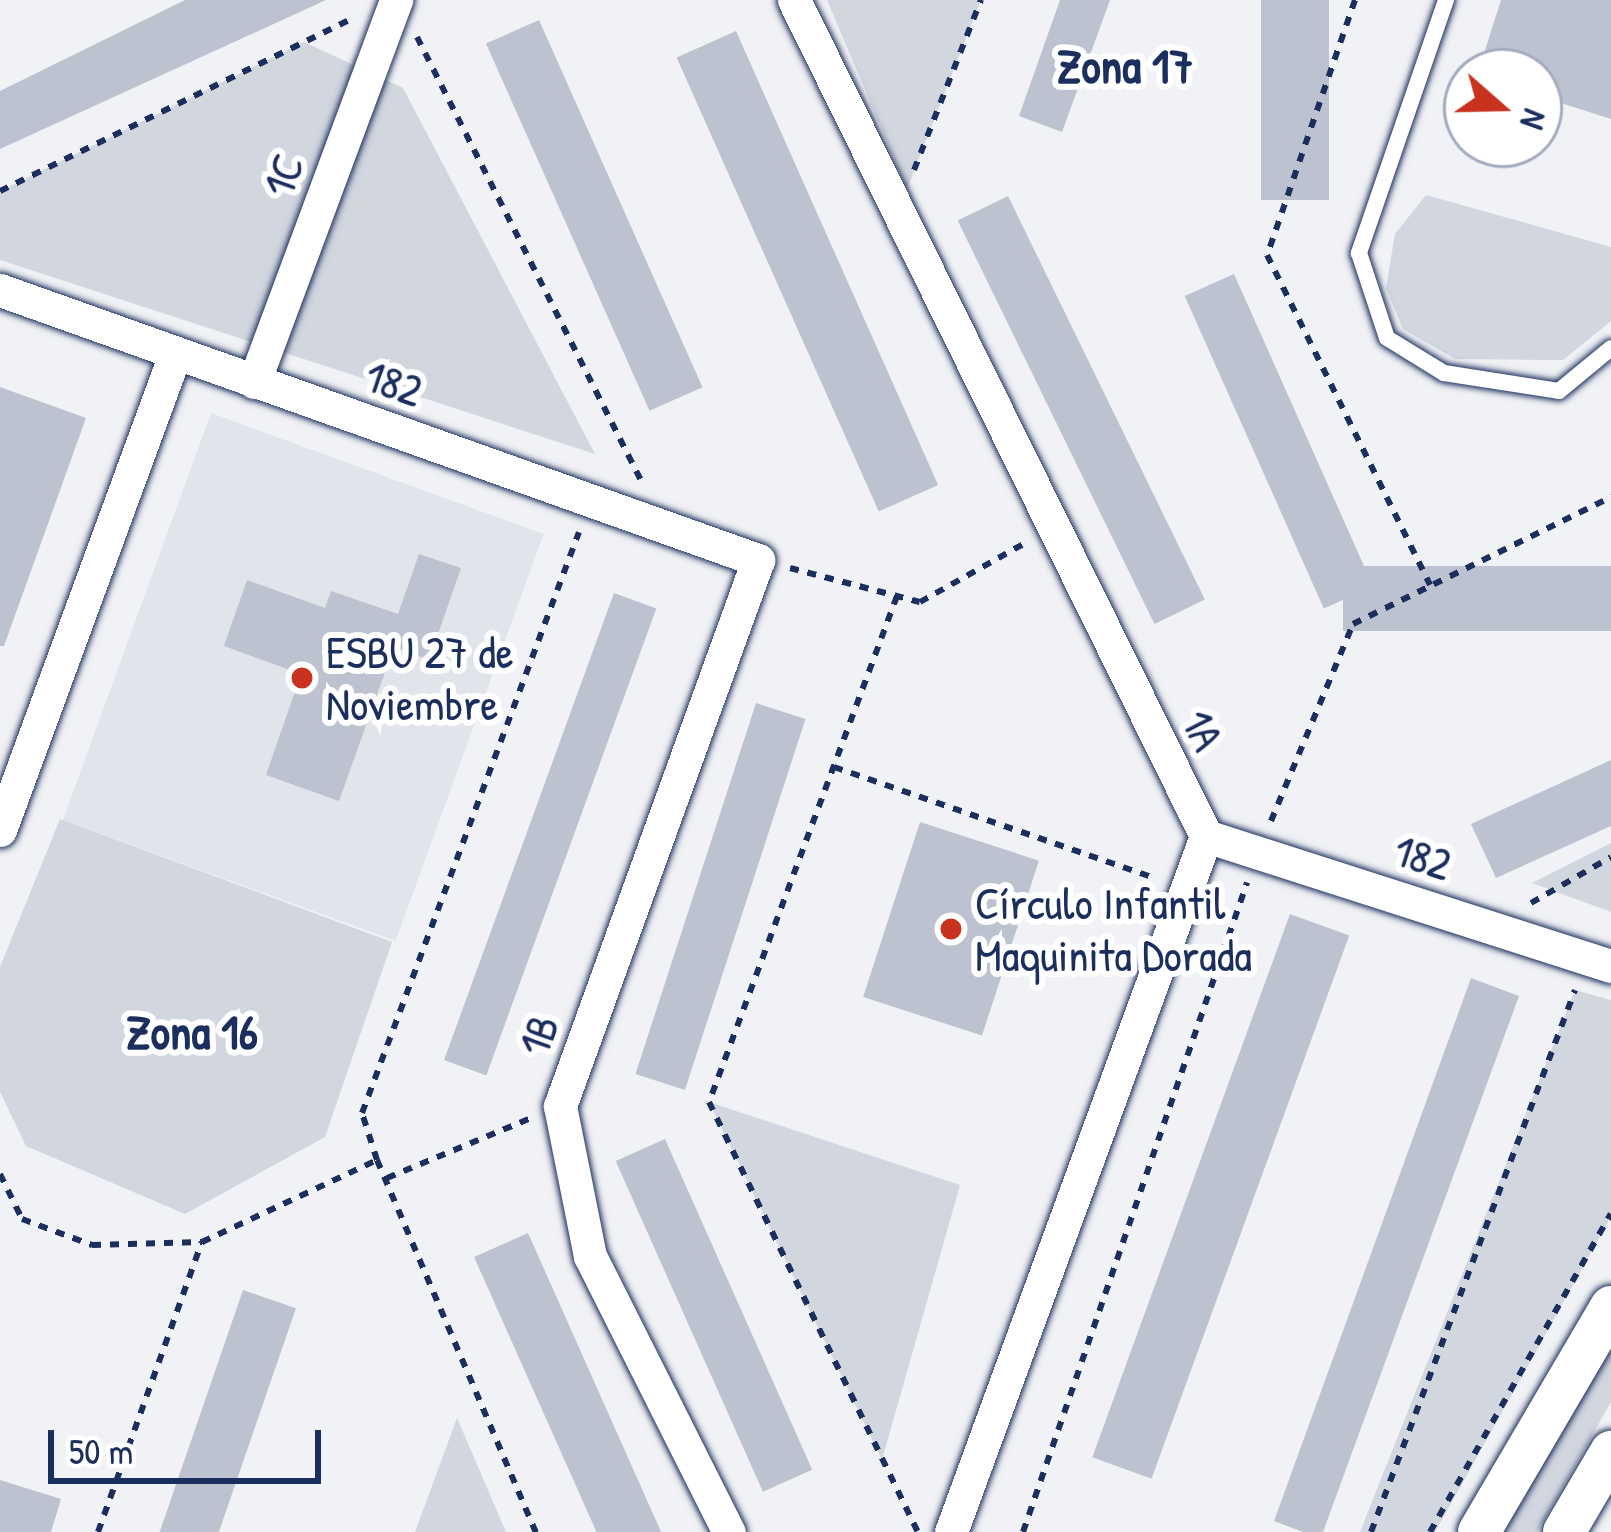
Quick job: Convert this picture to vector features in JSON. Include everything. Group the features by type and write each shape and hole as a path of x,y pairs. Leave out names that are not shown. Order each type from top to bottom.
{"street":[{"name":"1A","path":"794,0 901,233 1206,836"},
{"name":"1C","path":"254,382 393,10"},
{"name":"182","path":"0,290 758,560"},
{"path":"0,830 176,354"},
{"name":"1B","path":"729,1532 590,1256 560,1106 758,560"},
{"name":"182","path":"1206,836 1599,962"},
{"path":"952,1532 1206,836"},
{"path":"1479,1532 1611,1306"},
{"path":"1564,1532 1611,1452"}],"lane":[{"path":"1446,0 1359,253 1387,338 1444,373 1559,391 1611,348"}],"path":[{"path":"901,233 907,189 981,0"},
{"path":"1355,0 1267,255 1431,586"},
{"path":"0,191 393,10 664,527"},
{"path":"1023,1532 1259,850 1353,624 1611,497"},
{"path":"536,1532 377,1160 362,1113 591,501"},
{"path":"758,560 920,602 1051,529"},
{"path":"897,596 709,1102 917,1532"},
{"path":"834,767 1187,888"},
{"path":"1490,927 1611,857"},
{"path":"1371,1532 1599,962"},
{"path":"386,1179 560,1106"},
{"path":"0,1174 22,1219 92,1245 202,1242 377,1160"},
{"path":"1430,1532 1611,1214"},
{"path":"98,1532 202,1242"}],"shaded area":[{"path":"827,0 981,0 907,189"},
{"path":"304,42 403,88 595,454 0,260 0,191"},
{"path":"1426,195 1611,247 1611,321 1563,360 1455,359 1403,329 1386,288 1395,234"},
{"name":"ESBU 27 de Noviembre","path":"211,413 544,534 396,941 63,820"},
{"path":"60,819 392,942 325,1137 185,1214 26,1146 0,1092 0,967"},
{"path":"1611,843 1611,912 1532,883"},
{"path":"1575,990 1611,1000 1611,1217 1435,1532 1360,1532"},
{"path":"709,1102 960,1185 882,1460"},
{"path":"1611,1342 1611,1402 1537,1532 1500,1532"},
{"path":"457,1418 506,1532 415,1532"}],"building":[{"path":"185,0 326,0 0,149 0,91"},
{"path":"1060,0 1110,0 1062,132 1019,116"},
{"path":"1261,0 1329,0 1329,200 1261,200"},
{"path":"1501,0 1611,0 1611,119 1563,104 1563,48 1486,48"},
{"path":"539,20 703,387 650,411 486,44"},
{"path":"736,31 938,485 879,511 677,57"},
{"path":"1008,196 1205,600 1154,624 958,221"},
{"path":"1234,274 1373,586 1324,608 1185,296"},
{"path":"0,387 86,418 4,646 0,646"},
{"path":"419,554 461,568 429,660 394,647 339,801 266,775 301,674 224,646 247,580 325,608 331,591 398,614"},
{"path":"1343,566 1611,566 1611,631 1343,631"},
{"path":"614,593 656,608 486,1075 444,1060"},
{"path":"756,703 805,719 685,1090 635,1074"},
{"path":"1611,760 1611,826 1496,878 1471,824"},
{"name":"Círculo Infantil Maquinita Dorada","path":"920,822 1039,861 982,1036 863,997"},
{"path":"1290,914 1349,936 1152,1479 1092,1457"},
{"path":"1471,978 1519,996 1323,1532 1303,1532 1274,1521"},
{"path":"665,1139 812,1470 763,1492 616,1161"},
{"path":"528,1233 661,1532 597,1532 474,1257"},
{"path":"243,1290 296,1308 219,1532 160,1532"},
{"path":"0,1480 61,1499 51,1532 0,1532"}],"place":[{"name":"ESBU 27 de Noviembre","path":"302,678"},
{"name":"Círculo Infantil Maquinita Dorada","path":"951,929"}],"district":[{"name":"Zona 17","path":"1125,66"},
{"name":"Zona 16","path":"192,1032"}]}
